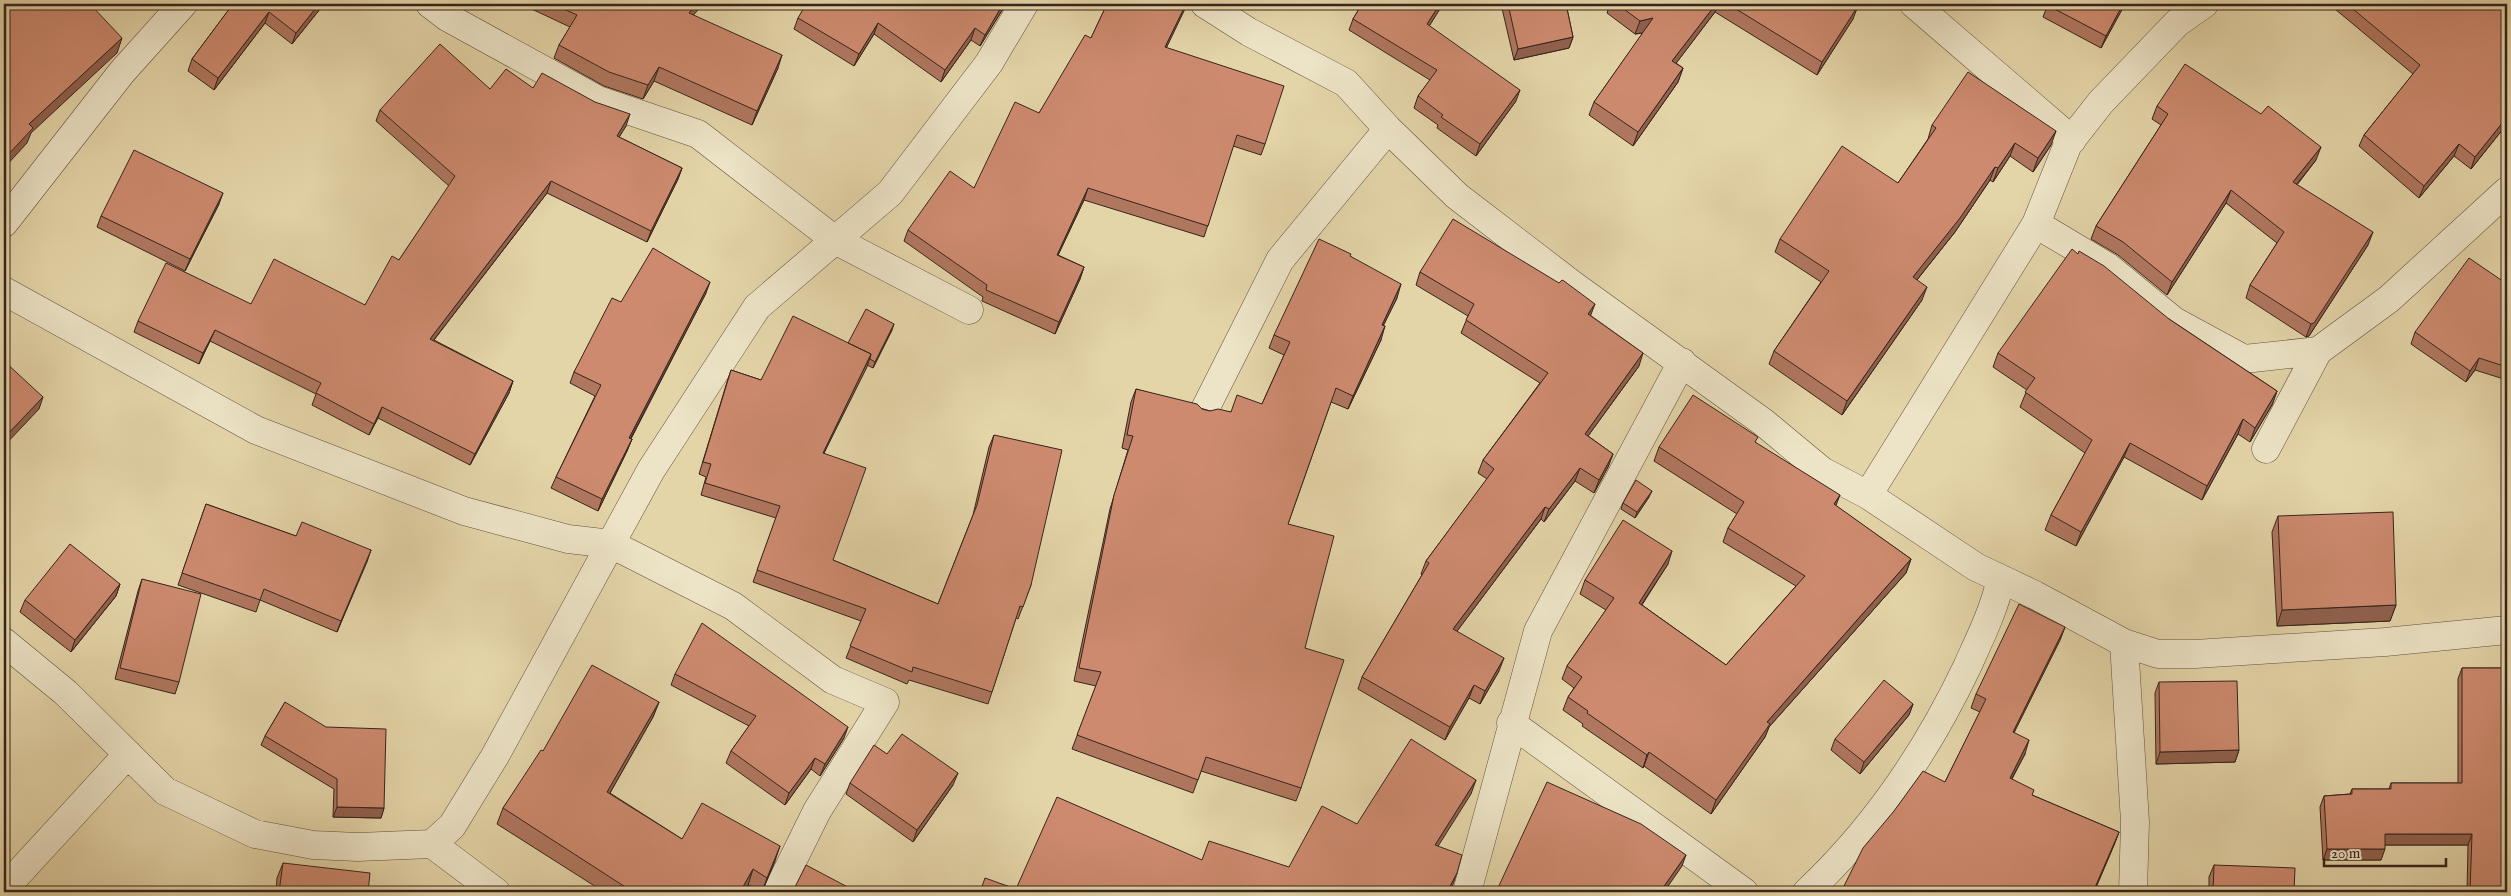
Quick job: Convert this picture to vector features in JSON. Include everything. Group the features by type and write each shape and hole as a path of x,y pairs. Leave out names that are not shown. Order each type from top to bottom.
{"street":[{"path":"4,223 122,72 183,4"},
{"path":"430,4 447,17 598,100 698,134 835,240 969,310"},
{"path":"432,844 452,826 495,756 651,470 757,307 890,193 989,63 1024,4"},
{"path":"1205,4 1249,32 1346,83 1388,129 1457,196 1572,285 1682,362 1763,422 1822,472 1868,495 1976,567 2124,643 2158,654 2195,654 2375,643 2507,630"},
{"path":"1914,4 2072,140"},
{"path":"1868,495 2036,224 2068,144 2101,102 2178,23 2204,4"},
{"path":"1205,409 1280,260 1388,129"},
{"path":"2266,449 2318,351 2389,299 2507,191"},
{"path":"2036,224 2108,267 2174,321 2244,359 2318,351"},
{"path":"4,291 256,430 464,511 568,539 611,544 733,606 833,680 886,702 817,811 777,892"},
{"path":"1467,892 1511,723 1538,631 1682,362"},
{"path":"1807,892 1824,876 1891,799 1946,710 1996,602 2001,579"},
{"path":"4,642 66,694 165,791 255,834 313,845 358,847 432,844 496,892"},
{"path":"2124,643 2135,822 2133,892"},
{"path":"1511,723 1744,892"},
{"path":"4,889 128,754"}],"building":[{"path":"4,4 90,4 122,38 29,124 33,128 4,159"},
{"path":"233,4 319,4 296,33 269,12 218,78 192,59"},
{"path":"553,4 696,4 689,13 782,55 757,111 659,67 648,85 609,72 559,45 577,15"},
{"path":"806,4 1003,4 985,35 975,28 945,70 878,23 859,54 798,18"},
{"path":"1107,4 1186,4 1165,47 1284,86 1265,144 1237,135 1208,226 1088,188 1057,255 1084,267 1059,322 986,290 987,285 908,230 950,171 974,188 1015,102 1039,113 1085,35 1091,38"},
{"path":"1362,4 1440,4 1427,24 1520,90 1480,144 1441,117 1443,115 1418,96 1437,70 1353,19"},
{"path":"1508,4 1566,4 1573,37 1518,49"},
{"path":"1617,4 1716,4 1672,61 1683,68 1638,132 1594,102 1653,18 1640,21"},
{"path":"1728,4 1854,4 1858,6 1822,62"},
{"path":"2048,4 2123,4 2106,36"},
{"path":"2347,4 2507,4 2507,117 2475,157 2459,144 2424,186 2364,135 2420,65"},
{"path":"440,44 490,89 506,69 533,88 542,73 595,102 630,114 617,136 682,168 651,231 551,181 430,339 513,381 475,454 382,407 374,424 316,393 321,383 215,330 203,353 138,321 166,263 251,304 274,259 365,305 392,256 399,260 455,176 380,110"},
{"path":"2185,64 2261,114 2268,106 2321,147 2293,182 2373,232 2314,323 2311,324 2250,285 2284,232 2231,190 2172,282 2123,242 2096,226 2168,114 2157,106"},
{"path":"1968,72 2056,131 2038,158 2015,143 1998,168 1995,167 1960,218 1913,277 1927,287 1847,401 1774,351 1829,271 1780,239 1842,146 1898,183 1936,128 1932,125"},
{"path":"134,150 223,193 190,259 101,216"},
{"path":"1453,219 1559,283 1562,280 1564,281 1595,304 1588,314 1643,353 1585,434 1613,454 1599,480 1580,468 1549,509 1545,507 1453,629 1504,658 1485,691 1474,685 1450,727 1362,677 1429,563 1426,561 1494,469 1483,460 1548,373 1466,320 1474,304 1420,272"},
{"path":"1319,239 1351,254 1350,256 1401,284 1382,325 1385,326 1353,396 1336,388 1288,524 1334,536 1305,648 1344,660 1301,788 1206,757 1198,780 1077,735 1101,672 1079,668 1114,495 1133,436 1127,435 1136,389 1197,404 1202,409 1210,411 1218,409 1231,412 1237,395 1262,404 1290,342 1274,335"},
{"path":"653,248 710,282 629,438 632,439 602,499 556,477 601,385 574,372 612,298 621,302"},
{"path":"2072,249 2078,254 2079,251 2104,266 2169,319 2277,391 2255,428 2243,419 2207,486 2130,443 2081,532 2051,515 2092,440 2025,392 2035,378 1998,353"},
{"path":"2469,258 2507,284 2507,367 2479,358 2470,371 2415,332"},
{"path":"866,309 894,324 875,362 870,359 871,354 848,343"},
{"path":"793,316 871,354 823,453 866,468 833,560 938,604 977,505 994,435 1062,450 1031,585 1023,607 1020,606 992,692 913,667 912,672 850,646 866,609 757,570 780,506 705,483 711,464 703,462 731,370 761,380"},
{"path":"4,361 43,397 4,438"},
{"path":"1693,395 1758,437 1755,442 1840,495 1834,504 1911,559 1767,722 1770,724 1716,800 1649,752 1647,755 1587,713 1588,711 1568,697 1582,677 1567,666 1614,598 1585,580 1623,520 1672,551 1639,603 1726,665 1805,576 1728,528 1744,502 1659,447"},
{"path":"1636,480 1652,491 1637,512 1623,503"},
{"path":"206,504 296,536 302,522 371,550 341,621 264,589 260,600 182,573"},
{"path":"2393,512 2396,605 2282,610 2278,516"},
{"path":"70,544 120,584 75,640 25,600"},
{"path":"142,579 201,594 179,682 120,668"},
{"path":"2019,604 2065,627 2013,732 2029,740 2010,778 2034,790 2032,795 2119,832 2093,892 1845,892 1842,890 1863,848 1894,811 1923,771 1945,782 1986,699 1976,694"},
{"path":"702,623 848,727 825,764 815,758 789,793 731,751 756,716 675,674"},
{"path":"592,665 659,702 607,792 682,839 702,803 780,846 767,878 753,869 740,892 633,892 503,808 541,750 543,751"},
{"path":"2462,668 2507,668 2504,819 2507,819 2507,892 2470,892 2472,834 2385,834 2385,849 2327,849 2324,796 2352,794 2352,789 2391,789 2391,783 2462,783"},
{"path":"1884,680 1913,704 1864,762 1835,739"},
{"path":"2237,681 2239,750 2160,752 2159,682"},
{"path":"285,702 326,727 386,729 384,808 337,807 337,779 265,736"},
{"path":"902,734 958,773 917,830 850,783 874,745 887,754"},
{"path":"1411,739 1476,780 1435,845 1462,855 1457,873 1447,892 980,892 985,878 1016,889 1057,797 1202,860 1209,841 1289,867 1322,806 1357,824"},
{"path":"1547,782 1641,824 1686,855 1660,892 1503,892 1497,890"},
{"path":"283,863 370,873 368,892 279,892"},
{"path":"806,865 857,892 790,892 795,887"},
{"path":"2214,865 2295,868 2294,892 2213,892"}]}
